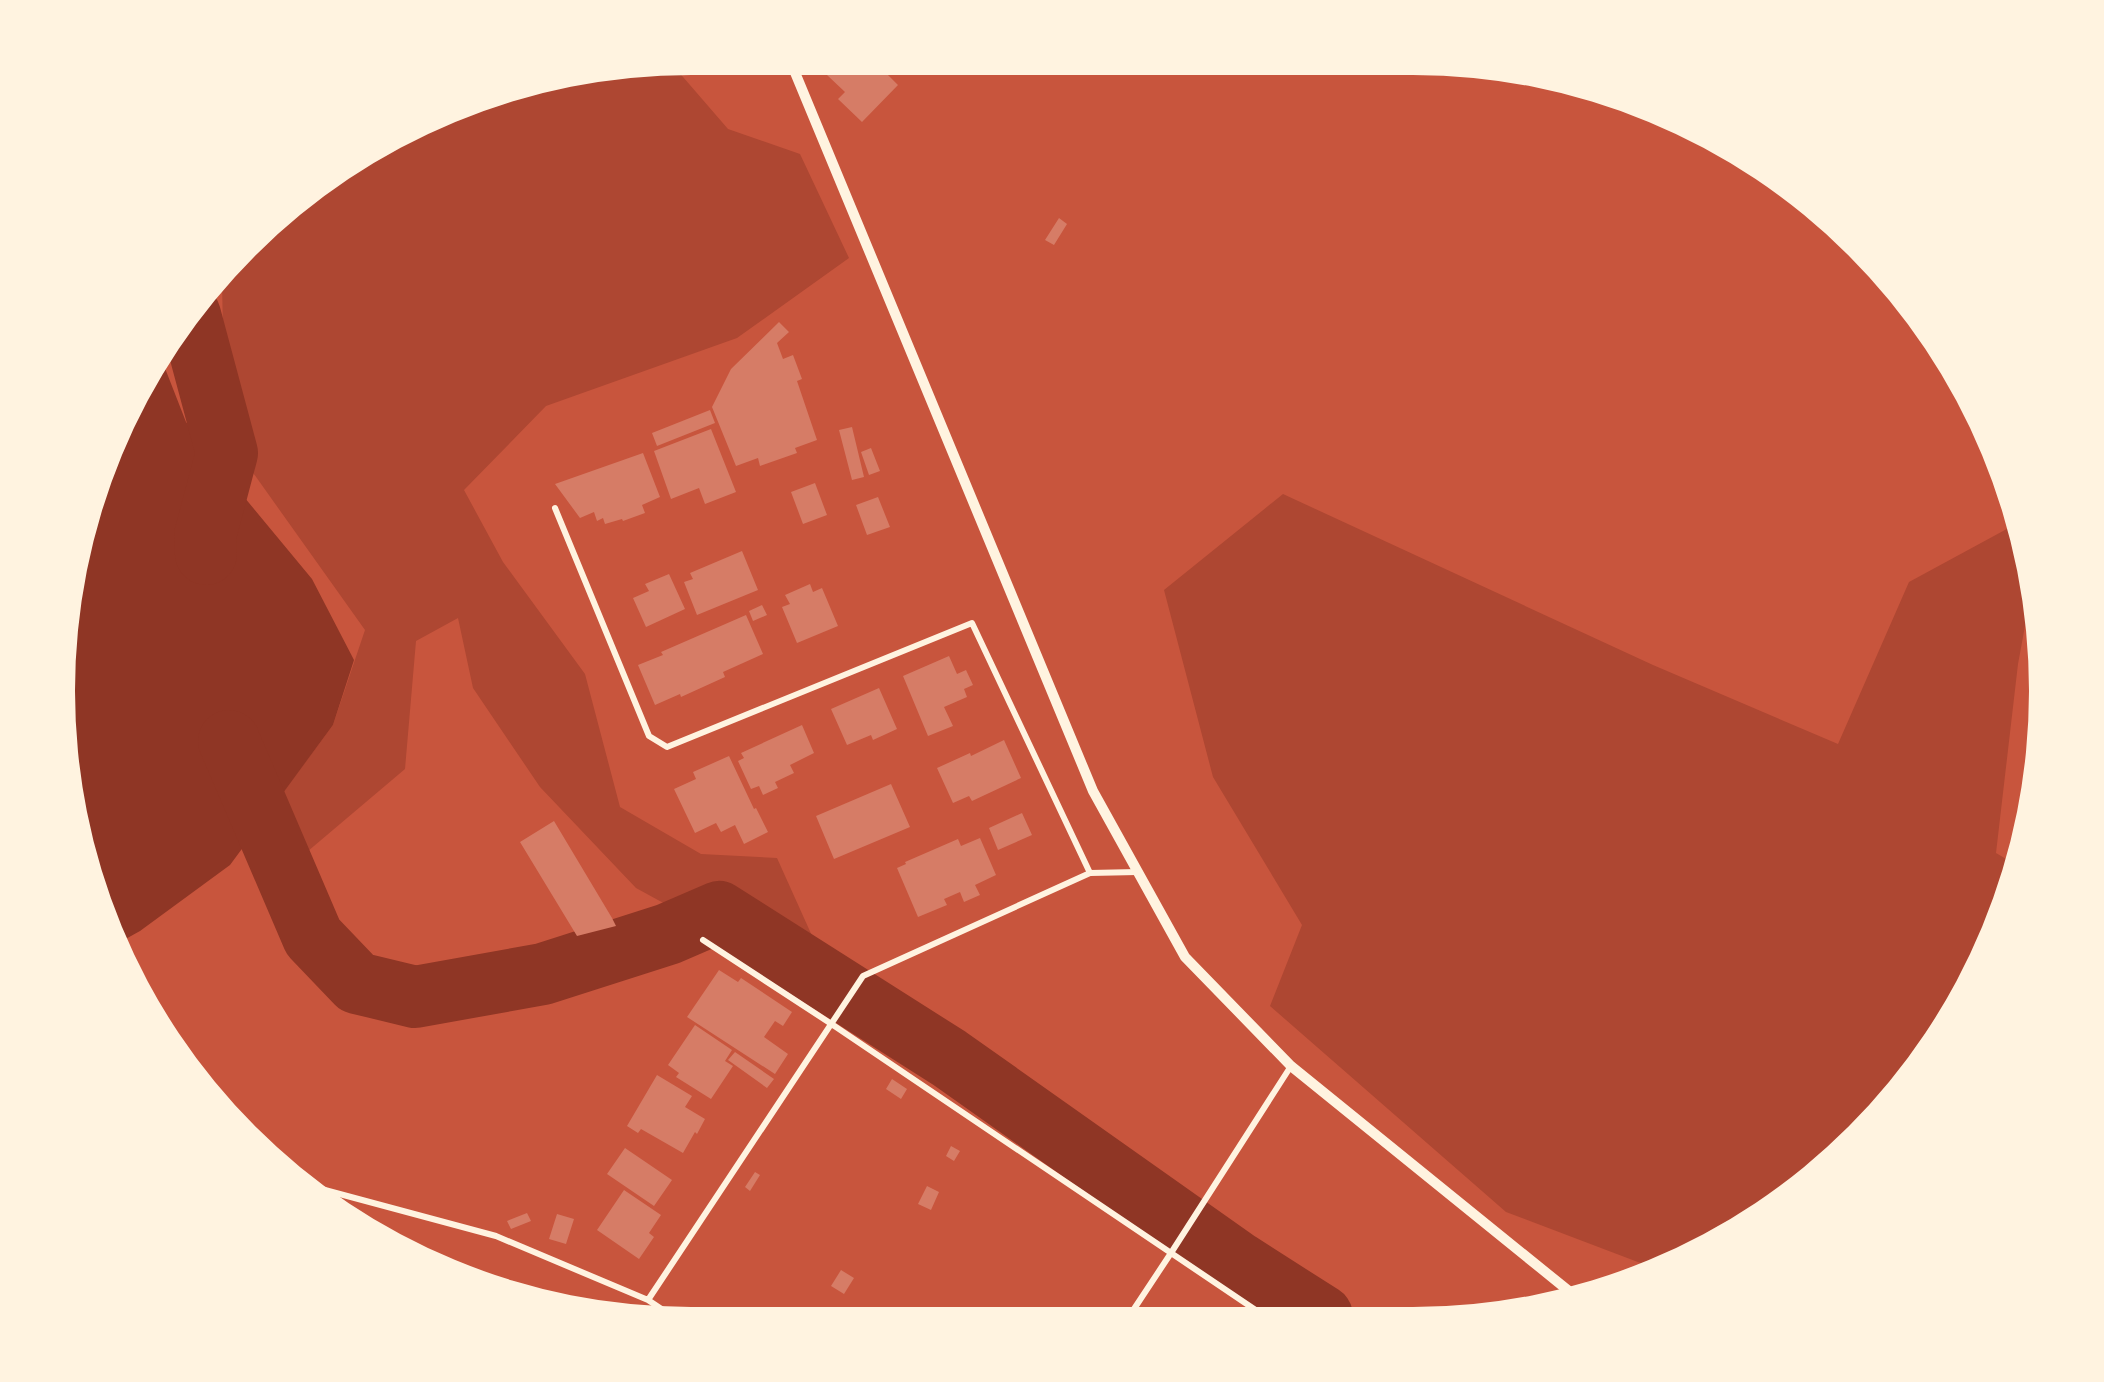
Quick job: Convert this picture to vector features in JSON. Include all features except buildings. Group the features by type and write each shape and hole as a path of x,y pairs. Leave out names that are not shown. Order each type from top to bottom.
{"street":[{"path":"797,75 1093,791 1185,957 1291,1066 1565,1288"},
{"path":"555,508 648,736 667,747 972,623 1090,873"},
{"path":"648,1300 833,1025 863,976 1090,873 1137,872"},
{"path":"703,940 1251,1307"},
{"path":"1135,1307 1291,1066"},
{"path":"334,1192 496,1236 648,1300 657,1306"}],"shaded area":[{"path":"682,75 728,129 800,154 849,258 737,338 546,406 464,490 503,562 585,674 620,807 701,854 777,858 822,958 806,981 636,888 540,787 473,688 458,618 416,641 405,769 301,857 272,807 333,725 365,630 239,453 223,335 222,292 255,255 285,228 316,202 383,158 455,122 493,108 532,96 611,80"},
{"path":"166,370 186,422 230,480 312,579 354,660 333,725 230,865 127,938 122,927 96,850 87,811 76,731 76,651 87,571 108,493 122,455"},
{"path":"1283,494 1653,665 1838,744 1909,582 2007,529 2017,571 2025,624 2018,664 1996,853 2005,859 1982,927 1946,999 1925,1033 1876,1097 1849,1127 1788,1180 1721,1224 1641,1263 1506,1212 1270,1006 1302,925 1213,777 1164,590"}],"waterway":[{"path":"194,328 227,453 205,536 206,554"},
{"path":"229,741 313,937 357,983 415,997 543,974 668,934 719,912 949,1058 1239,1263 1308,1307"}]}
